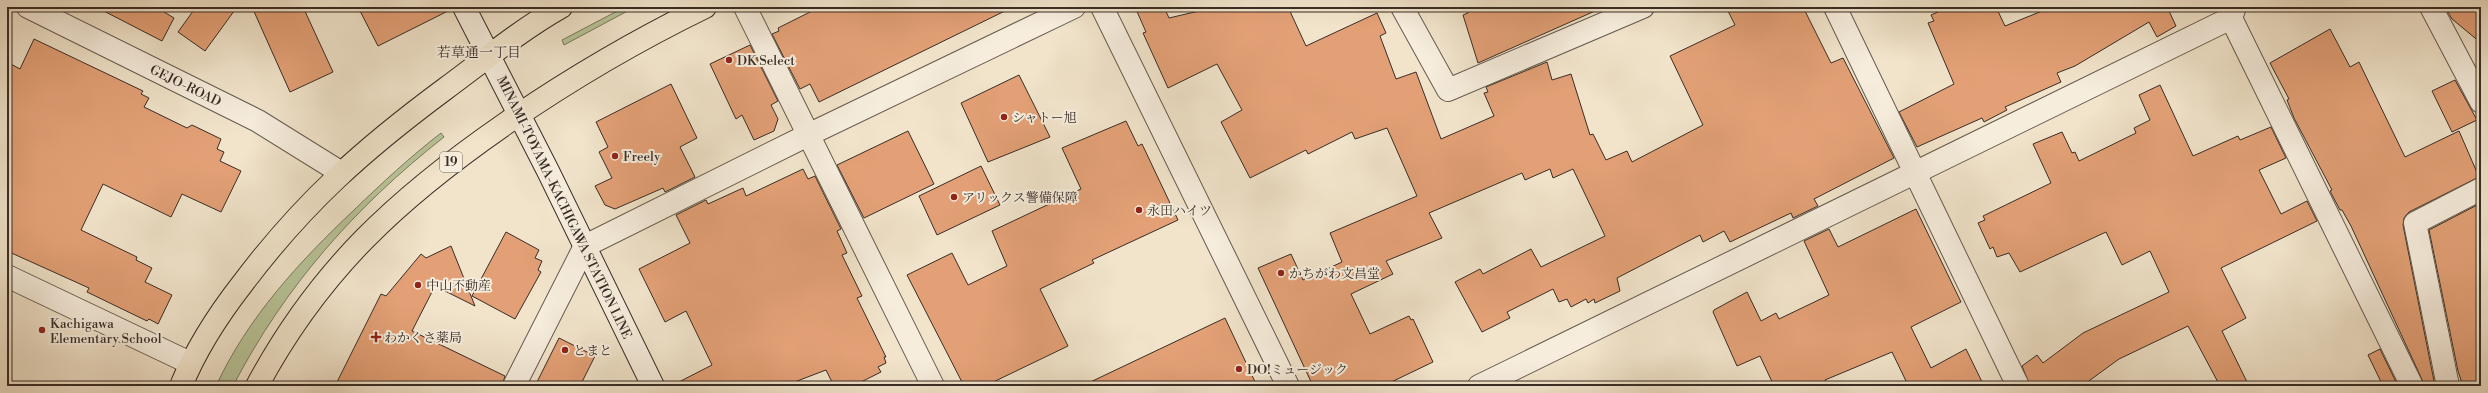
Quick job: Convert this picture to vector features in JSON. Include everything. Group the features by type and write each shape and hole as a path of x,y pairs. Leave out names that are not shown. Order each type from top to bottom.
{"highway":[{"path":"181,386 190,363 230,300 259,261 294,220 340,172 406,116 533,23 561,7"},
{"name":"19","path":"257,386 287,334 311,300 363,239 390,212 448,164 563,84 642,38 705,7"}],"street":[{"name":"GEJO-ROAD","path":"28,7 258,121 340,172"},
{"name":"MINAMI-TOYAMA-KACHIGAWA STATION LINE","path":"464,7 586,246 653,386"},
{"path":"745,7 810,134 933,386"},
{"path":"514,386 586,246 810,134 1074,7"},
{"path":"1102,7 1288,386"},
{"path":"1402,7 1448,90 1643,7"},
{"path":"1835,7 2018,386"},
{"path":"2431,7 2481,102"},
{"path":"1479,386 1916,173 2233,12 2412,386"},
{"path":"2448,386 2415,224 2481,189"},
{"path":"7,276 190,363"}],"green space":[{"path":"625,7 635,7 564,45 562,40"},
{"path":"441,133 444,137 381,191 325,250 275,315 253,349 233,386 216,386 243,337 276,292 295,270 375,190"}],"building":[{"path":"96,7 156,7 174,18 162,41"},
{"path":"196,7 237,7 205,51 178,32"},
{"path":"252,7 303,7 333,72 290,92"},
{"path":"358,7 452,7 452,9 378,46"},
{"path":"820,7 1013,7 819,102 810,84 800,89 772,34 779,31 778,28"},
{"path":"1135,7 1164,7 1169,18 1216,7 1288,7 1306,46 1377,13 1386,33 1380,36 1396,79 1416,72 1441,139 1494,116 1484,93 1488,92 1486,87 1547,62 1552,80 1571,74 1590,135 1593,134 1606,160 1627,151 1632,162 1703,125 1670,56 1735,25 1726,7 1803,7 1831,63 1843,58 1894,158 1814,199 1818,206 1793,218 1791,213 1730,242 1724,231 1703,242 1700,235 1617,278 1620,291 1595,303 1594,299 1588,303 1586,299 1571,307 1567,299 1559,302 1553,289 1507,312 1510,318 1482,332 1455,282 1480,269 1483,274 1531,249 1541,267 1605,236 1573,169 1553,178 1550,169 1525,180 1522,173 1429,213 1442,238 1386,261 1393,274 1351,294 1370,334 1409,316 1411,320 1413,319 1433,362 1383,386 1313,386 1258,268 1291,254 1303,280 1342,262 1330,233 1417,196 1387,128 1355,139 1352,132 1308,154 1306,150 1250,178 1221,122 1242,110 1217,64 1168,88 1143,33 1146,32"},
{"path":"1466,7 1604,7 1478,63 1463,15 1468,13"},
{"path":"1949,7 1996,7 2005,26 2052,7 2177,7 2169,11 2176,26 2157,37 2149,22 2075,66 2057,73 2061,82 2005,107 2007,110 1984,122 1982,118 1917,147 1899,112 1954,84 1928,23 1934,21 1931,15"},
{"path":"2445,7 2481,7 2481,43 2452,19"},
{"path":"2330,29 2350,67 2359,62 2405,157 2459,131 2479,177 2409,212 2404,218 2403,225 2434,381 2425,386 2351,226 2342,210 2340,210 2330,191 2332,190 2294,118 2287,100 2289,99 2270,63"},
{"path":"34,39 143,91 141,94 149,98 144,107 187,128 192,125 221,139 217,149 224,152 220,161 241,171 221,212 182,194 171,217 103,184 81,230 137,257 136,260 152,268 145,282 172,295 158,324 149,319 147,321 87,292 89,288 7,251 7,62 20,69"},
{"path":"750,45 778,101 771,105 778,119 774,131 754,140 742,115 736,119 710,64"},
{"name":"シャトー旭","path":"1019,75 1050,137 988,162 961,103"},
{"path":"2455,80 2477,120 2452,132 2432,91"},
{"path":"671,84 697,138 680,147 695,177 665,192 663,188 615,209 605,205 595,186 612,178 599,152 608,147 596,122"},
{"path":"2160,85 2193,156 2238,136 2240,140 2271,127 2286,158 2259,170 2281,214 2307,201 2317,221 2221,268 2246,318 2222,331 2249,386 2220,386 2188,326 2119,359 2082,386 2030,386 2022,366 2037,355 2043,363 2083,333 2169,292 2150,251 2122,265 2106,232 2020,272 2009,253 1997,257 1993,247 1990,249 1978,223 1985,220 1983,216 2051,183 2033,144 2062,132 2072,153 2075,152 2079,161 2136,133 2134,128 2150,120 2139,95"},
{"path":"1126,121 1138,146 1142,144 1178,220 1092,260 1094,263 1040,289 1068,346 985,386 964,386 907,275 952,253 968,285 1007,266 992,231 1081,189 1062,148"},
{"path":"908,131 934,184 864,218 837,165"},
{"path":"981,166 1000,205 937,235 919,196"},
{"path":"803,169 808,179 815,176 841,229 837,231 847,253 842,255 862,296 857,298 886,357 884,357 886,363 878,367 881,372 853,386 834,386 826,370 784,386 671,386 712,365 686,311 665,322 639,269 690,243 676,215 706,200 708,204 743,188 746,196"},
{"path":"2481,203 2481,386 2463,386 2458,371 2429,230"},
{"path":"1916,209 1961,302 1911,327 1931,368 1966,349 1984,386 1896,386 1906,381 1892,352 1825,380 1828,386 1774,386 1760,356 1737,366 1713,312 1714,310 1747,292 1761,321 1776,313 1779,319 1829,295 1804,241 1829,229 1838,247"},
{"path":"506,232 539,250 535,258 542,261 538,270 541,272 515,319 472,296"},
{"path":"451,246 475,306 435,286 412,331 505,376 502,386 335,386 381,294 386,296 421,254 426,258"},
{"path":"1225,318 1257,386 1082,386"},
{"path":"559,338 595,356 580,386 535,386"},
{"path":"2380,349 2398,386 2383,386 2368,355"}],"place":[{"name":"DK Select","path":"729,60"},
{"name":"シャトー旭","path":"1004,117"},
{"name":"Freely","path":"615,156"},
{"name":"アリックス警備保障","path":"954,197"},
{"name":"永田ハイツ","path":"1139,210"},
{"name":"かちがわ文昌堂","path":"1281,273"},
{"name":"中山不動産","path":"418,285"},
{"name":"Kachigawa Elementary School","path":"42,330"},
{"name":"わかくさ薬局","path":"376,337"},
{"name":"とまと","path":"565,350"},
{"name":"DO!ミュージック","path":"1239,369"}],"district":[{"name":"若草通一丁目","path":"479,52"}]}
